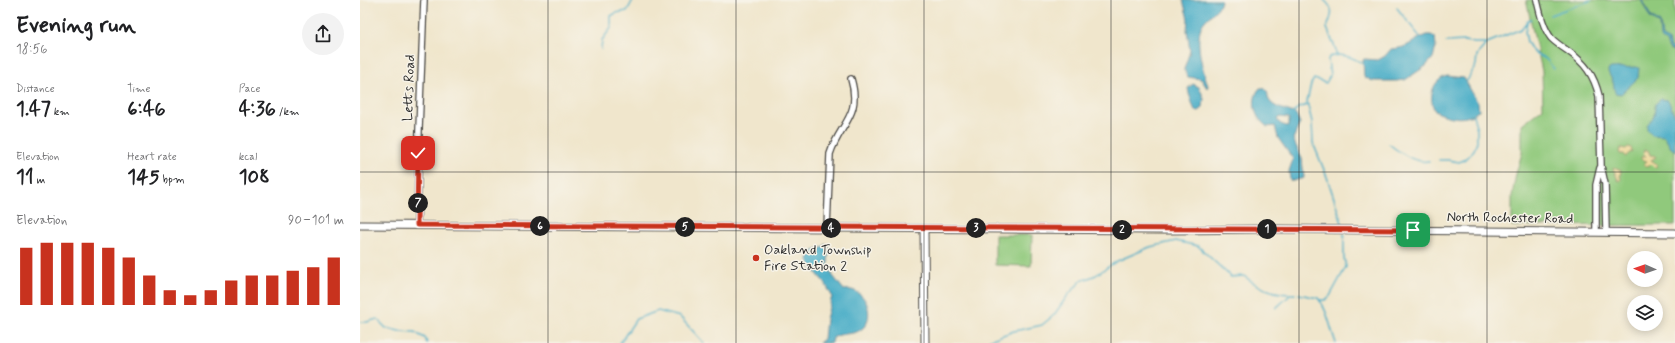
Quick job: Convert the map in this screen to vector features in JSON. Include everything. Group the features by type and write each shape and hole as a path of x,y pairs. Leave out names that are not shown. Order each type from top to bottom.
{"main road":[{"name":"North Rochester Road","path":"360,225 924,229 1272,229 1675,233"},
{"path":"924,229 925,343"}],"street":[{"name":"Letts Road","path":"417,225 424,0"},
{"path":"1537,0 1540,13 1548,33 1557,44 1583,63 1591,73 1599,96 1600,166 1596,185 1596,232"},
{"path":"827,228 830,154 834,143 851,116 854,105 855,90 851,79"},
{"path":"1600,166 1605,184 1606,232"}],"green space":[{"path":"1526,0 1675,0 1675,225 1512,226 1512,196 1522,153 1522,124 1543,108 1542,71"},
{"path":"995,235 1032,235 1031,266 995,265"}],"sand":[{"path":"1628,147 1631,148 1632,151 1625,157 1624,154 1620,154 1619,151 1621,148 1626,149"},
{"path":"1644,150 1648,150 1650,155 1656,157 1651,160 1657,164 1656,167 1651,164 1648,167 1645,166 1644,164 1647,161 1641,159 1642,156 1646,156 1643,153"},
{"path":"1614,167 1621,171 1620,181 1618,180 1613,168"}],"water":[{"path":"1183,0 1221,0 1216,10 1203,23 1199,34 1199,49 1208,86 1207,88 1201,79 1188,77 1184,69 1190,51 1187,30 1188,19"},
{"path":"1641,0 1643,0 1651,17 1660,23 1662,37 1668,40 1670,47 1675,50 1675,52 1669,49 1666,42 1660,38 1659,24 1650,18"},
{"path":"1426,35 1435,37 1436,46 1433,58 1426,66 1405,80 1373,81 1364,77 1364,59 1378,60 1385,56 1391,49 1406,46"},
{"path":"1611,68 1639,68 1638,78 1621,94 1615,93 1613,82 1608,70"},
{"path":"1447,76 1464,78 1478,103 1479,110 1469,116 1458,118 1435,111 1432,101 1433,90 1438,81"},
{"path":"1193,84 1199,87 1204,98 1203,108 1199,111 1195,111 1189,94 1188,88"},
{"path":"1260,88 1264,88 1267,91 1271,103 1277,107 1296,114 1300,123 1293,139 1302,159 1304,178 1293,181 1290,180 1289,171 1293,159 1278,138 1275,126 1267,127 1258,118 1254,104 1257,91","holes":["1280,117 1289,118 1289,126 1285,126 1277,119"]},
{"path":"1661,99 1668,100 1675,116 1675,151 1671,148 1664,136 1652,135 1647,129 1655,111 1655,104"},
{"path":"826,244 829,246 828,266 833,276 844,290 857,292 862,296 866,301 869,314 864,327 857,332 837,336 833,338 832,343 819,343 824,339 826,319 832,296 825,283 812,268 808,260 813,252 822,248"}],"waterway":[{"path":"601,49 602,40 611,28 611,16 616,13 627,11 633,0"},
{"path":"1324,0 1330,7 1332,13 1327,28 1336,50 1336,55"},
{"path":"1550,15 1592,0"},
{"path":"1397,8 1420,37"},
{"path":"1467,81 1476,65 1477,55 1487,43 1521,29 1528,20 1531,19"},
{"path":"1527,22 1525,32 1527,42 1533,52 1546,59 1554,69"},
{"path":"1446,42 1465,41 1485,43"},
{"path":"1343,226 1327,177 1313,143 1312,122 1307,102 1311,84 1314,79 1326,83 1330,76 1329,57 1338,55 1347,56 1363,64"},
{"path":"1293,113 1298,108 1307,105"},
{"path":"1439,160 1459,162 1464,160 1474,150 1477,142 1477,130 1473,115"},
{"path":"1389,144 1413,159 1419,161 1429,161"},
{"path":"1320,300 1325,300 1330,296 1346,267 1344,258 1344,234"},
{"path":"986,343 989,340 1014,331 1042,325 1054,315 1068,295 1081,281 1096,275 1117,261 1150,247 1176,241 1198,246 1231,277 1244,276 1268,290 1295,294"},
{"path":"1299,294 1318,298 1327,314 1336,343"},
{"path":"1276,308 1290,295"},
{"path":"620,343 636,319 658,311 680,317 704,343"},
{"path":"360,322 367,322 377,319 386,328 415,332 425,338 427,343"}],"place":[{"name":"Oakland Township Fire Station 2","path":"756,258"}],"route":[{"path":"418,153 417,225 924,229 1413,230"}]}
